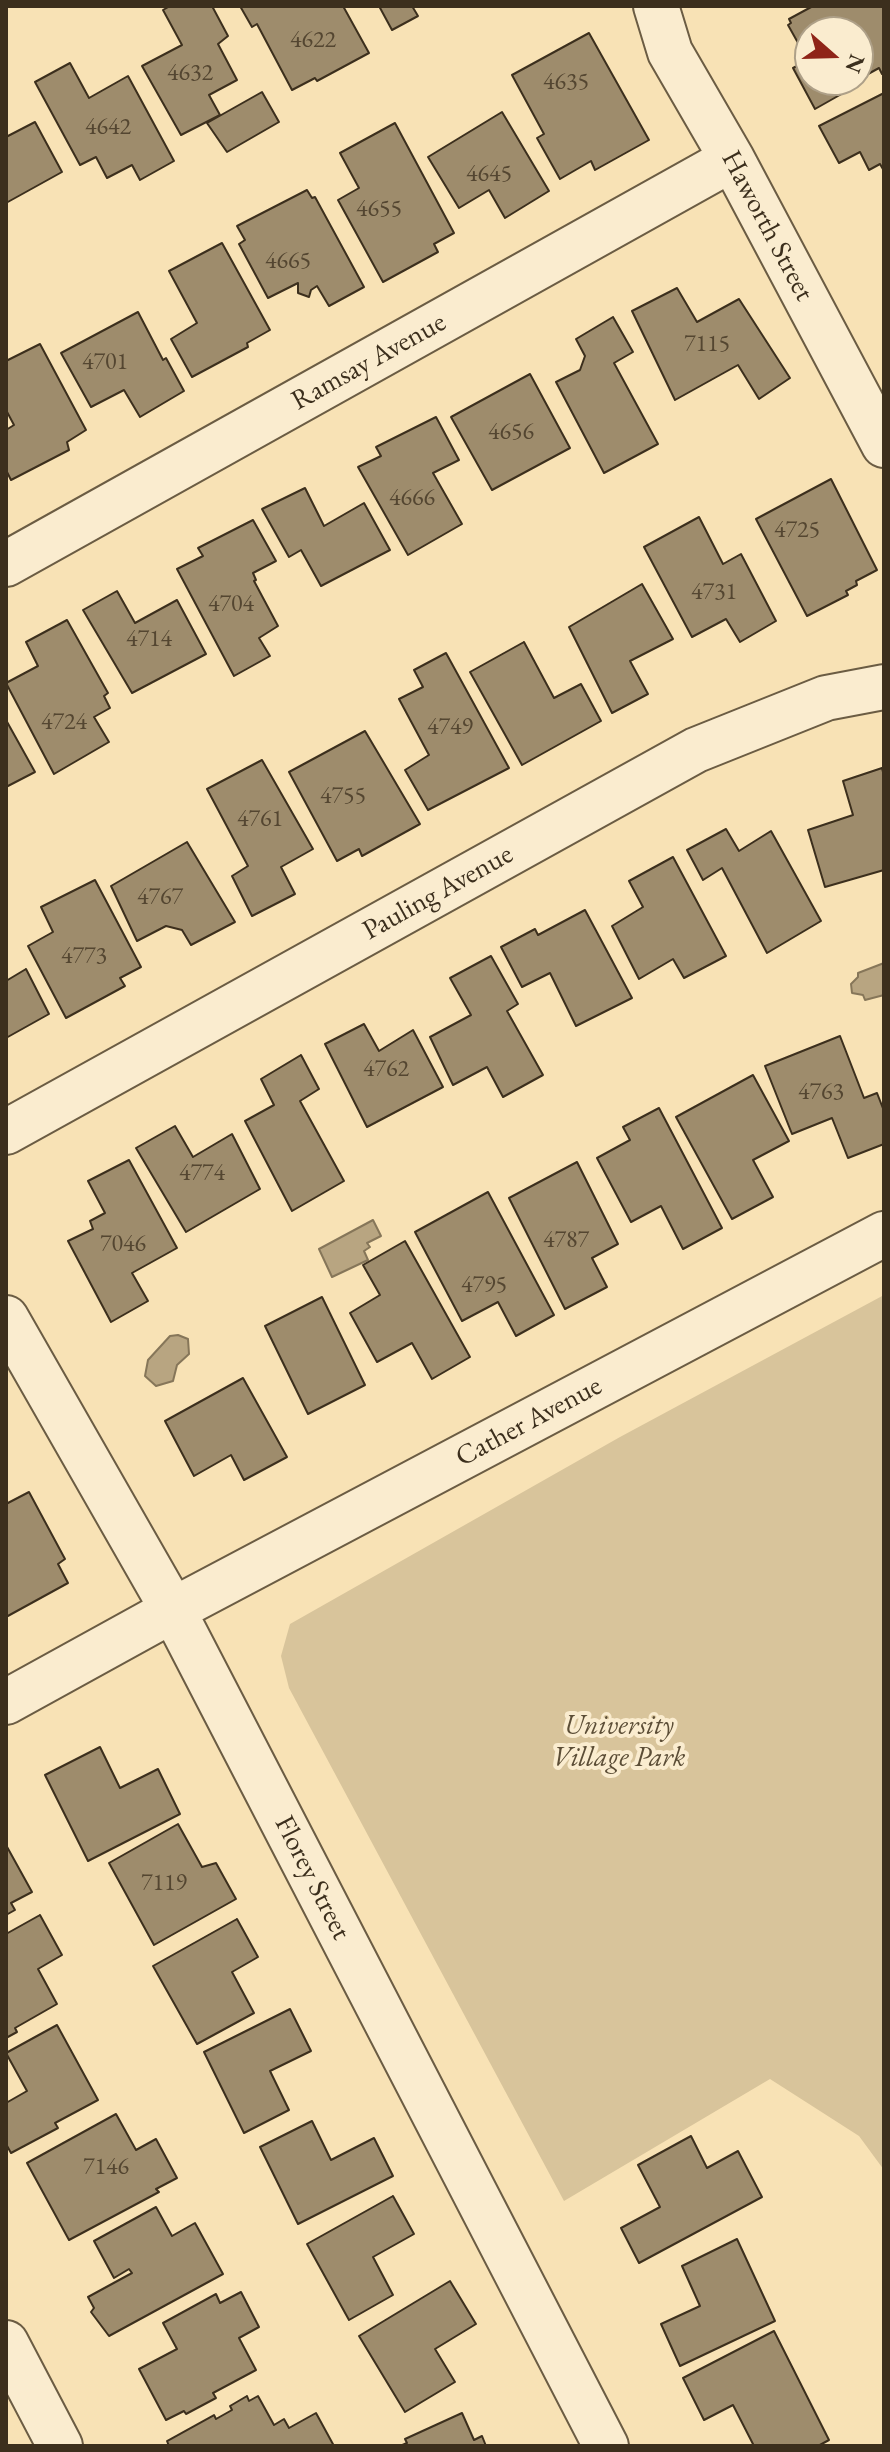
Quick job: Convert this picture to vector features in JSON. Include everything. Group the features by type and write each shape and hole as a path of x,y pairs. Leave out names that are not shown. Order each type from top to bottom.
{"street":[{"name":"Haworth Street","path":"656,6 670,52 732,159 884,445"},
{"name":"Ramsay Avenue","path":"6,564 732,159"},
{"name":"Pauling Avenue","path":"6,1132 696,750 826,698 884,687"},
{"name":"Cather Avenue","path":"6,1702 173,1610 884,1234"},
{"name":"Florey Street","path":"6,1318 173,1610 606,2446"},
{"path":"6,2343 60,2446"}],"green space":[{"name":"University Village Park","path":"884,1295 884,2170 859,2136 770,2079 564,2201 289,1688 281,1656 290,1624 620,1437"}],"shaded area":[{"path":"884,963 884,995 865,1000 863,995 852,993 851,984 858,973"},
{"path":"373,1220 381,1236 367,1243 370,1247 364,1251 368,1260 332,1277 319,1249"},
{"path":"170,1336 188,1339 189,1354 177,1365 173,1381 156,1386 145,1376 148,1360"}],"building":[{"path":"170,6 212,6 228,36 218,44 237,80 209,95 220,115 181,135 142,66 182,45 163,10"},
{"path":"240,6 343,6 369,53 317,81 315,78 292,90 257,24 252,27"},
{"path":"379,6 412,6 418,16 392,30"},
{"path":"813,6 884,6 884,72 882,74 879,68 874,71 874,16 795,16"},
{"path":"794,16 794,36 788,25 791,23 789,19"},
{"path":"589,33 649,140 595,170 591,161 560,179 537,138 544,134 512,75"},
{"path":"70,63 89,98 128,76 174,161 140,180 132,165 107,178 96,157 80,165 35,82"},
{"path":"262,92 279,122 227,152 207,123"},
{"path":"884,93 884,171 880,164 869,170 860,152 839,163 819,126"},
{"path":"808,96 838,96 815,109"},
{"path":"502,112 549,191 505,218 489,190 459,208 428,157"},
{"path":"35,122 62,172 6,203 6,137"},
{"path":"395,123 454,233 434,244 438,252 383,282 338,200 359,188 340,153"},
{"path":"307,190 312,198 315,197 364,287 329,306 317,286 311,290 309,297 298,293 298,283 268,298 239,244 245,240 237,226"},
{"path":"222,243 270,330 247,343 248,347 192,377 171,339 197,323 169,271"},
{"path":"677,288 697,322 739,299 790,378 759,399 738,365 675,400 632,311"},
{"path":"138,312 163,360 166,358 184,391 140,417 124,390 91,407 61,353"},
{"path":"613,317 633,352 614,363 658,444 604,473 556,382 580,370 585,356 576,339"},
{"path":"40,344 86,430 67,442 69,450 11,480 6,470 6,430 14,425 6,410 6,361"},
{"path":"530,374 570,448 492,490 451,417"},
{"path":"436,417 459,460 433,473 462,524 408,555 358,467 381,456 376,447"},
{"path":"831,479 877,570 856,581 857,585 846,591 848,595 807,616 756,519"},
{"path":"305,488 324,526 364,503 390,550 321,586 301,550 289,557 262,509"},
{"path":"699,517 723,564 741,554 776,621 740,642 726,619 692,637 644,547"},
{"path":"253,520 276,561 253,573 254,581 278,626 259,638 270,656 234,676 177,569 203,556 198,548"},
{"path":"642,584 673,639 630,661 648,694 612,713 569,627"},
{"path":"117,591 135,623 177,600 206,654 132,693 83,610"},
{"path":"67,620 108,693 104,696 110,708 94,717 109,742 54,774 6,683 38,666 26,642"},
{"path":"524,642 554,698 581,684 601,721 522,765 470,672"},
{"path":"446,653 509,768 428,810 405,770 429,755 399,699 423,687 414,670"},
{"path":"6,720 35,772 6,787"},
{"path":"365,731 420,824 362,856 359,849 337,861 289,772"},
{"path":"262,760 313,849 281,867 295,894 252,916 232,876 248,866 207,789"},
{"path":"882,768 884,870 825,887 808,830 853,815 843,781"},
{"path":"726,829 739,851 771,831 821,921 767,953 722,868 703,880 687,850"},
{"path":"187,842 235,922 191,945 182,930 166,926 137,941 111,886"},
{"path":"673,857 726,956 684,978 673,959 639,979 612,926 643,907 629,881"},
{"path":"95,880 141,967 120,978 125,986 66,1018 28,946 53,932 41,907"},
{"path":"585,910 632,998 576,1026 550,973 522,987 501,947 535,929 538,935"},
{"path":"491,956 518,1004 507,1011 543,1075 503,1097 487,1067 453,1085 430,1037 471,1015 450,978"},
{"path":"26,969 49,1014 6,1038 6,981"},
{"path":"364,1024 379,1051 413,1030 443,1087 367,1127 325,1044"},
{"path":"840,1036 864,1098 877,1093 884,1111 884,1144 848,1158 832,1118 792,1134 765,1066"},
{"path":"301,1055 319,1089 300,1101 344,1181 292,1211 245,1121 274,1105 261,1079"},
{"path":"753,1075 789,1141 753,1160 773,1197 732,1219 676,1117"},
{"path":"659,1108 722,1228 683,1249 661,1206 631,1222 597,1158 630,1140 623,1127"},
{"path":"175,1126 193,1157 232,1134 260,1189 186,1232 136,1148"},
{"path":"129,1160 177,1248 132,1273 148,1301 111,1322 68,1241 93,1229 90,1221 105,1213 88,1181"},
{"path":"577,1162 618,1244 592,1258 607,1287 565,1309 509,1198"},
{"path":"488,1192 554,1315 516,1336 498,1302 462,1321 415,1232"},
{"path":"405,1241 470,1357 432,1379 412,1343 377,1362 350,1313 380,1295 363,1265"},
{"path":"322,1297 365,1385 308,1414 265,1326"},
{"path":"243,1378 287,1457 244,1480 231,1455 194,1476 165,1421"},
{"path":"29,1492 65,1559 58,1564 68,1583 6,1617 6,1504"},
{"path":"100,1747 120,1788 158,1769 180,1814 88,1861 45,1775"},
{"path":"178,1824 202,1867 216,1863 236,1899 154,1945 109,1863"},
{"path":"6,1845 32,1892 11,1903 15,1910 6,1915"},
{"path":"40,1915 62,1955 38,1969 57,2004 15,2028 17,2032 6,2038 6,1934"},
{"path":"237,1919 258,1957 232,1972 254,2013 197,2044 153,1966"},
{"path":"290,2009 311,2051 270,2071 289,2110 244,2133 204,2052"},
{"path":"57,2025 98,2100 55,2123 58,2128 11,2153 6,2144 6,2103 27,2091 6,2053"},
{"path":"116,2114 136,2150 156,2139 177,2178 156,2189 159,2192 69,2240 27,2163"},
{"path":"312,2121 331,2160 374,2138 393,2176 298,2224 260,2147"},
{"path":"691,2136 707,2168 738,2151 762,2197 639,2263 621,2228 660,2207 638,2165"},
{"path":"393,2196 414,2234 373,2257 393,2295 349,2320 307,2244"},
{"path":"156,2207 172,2236 195,2223 223,2274 109,2336 91,2312 94,2308 88,2297 132,2273 129,2269 114,2278 94,2241"},
{"path":"737,2239 775,2321 680,2366 661,2324 700,2306 682,2266"},
{"path":"450,2281 476,2324 435,2349 455,2382 405,2412 359,2336"},
{"path":"241,2292 259,2327 239,2338 256,2370 213,2393 216,2398 186,2414 184,2411 166,2420 139,2369 177,2349 163,2323 216,2294 220,2303"},
{"path":"774,2331 829,2440 818,2446 754,2446 733,2405 704,2420 683,2378"},
{"path":"247,2396 249,2401 258,2396 274,2425 284,2419 289,2428 316,2413 334,2446 169,2446 167,2441 214,2415 216,2419 232,2410 230,2406"},
{"path":"462,2413 474,2440 482,2436 486,2446 400,2446 407,2443 405,2439"}]}
